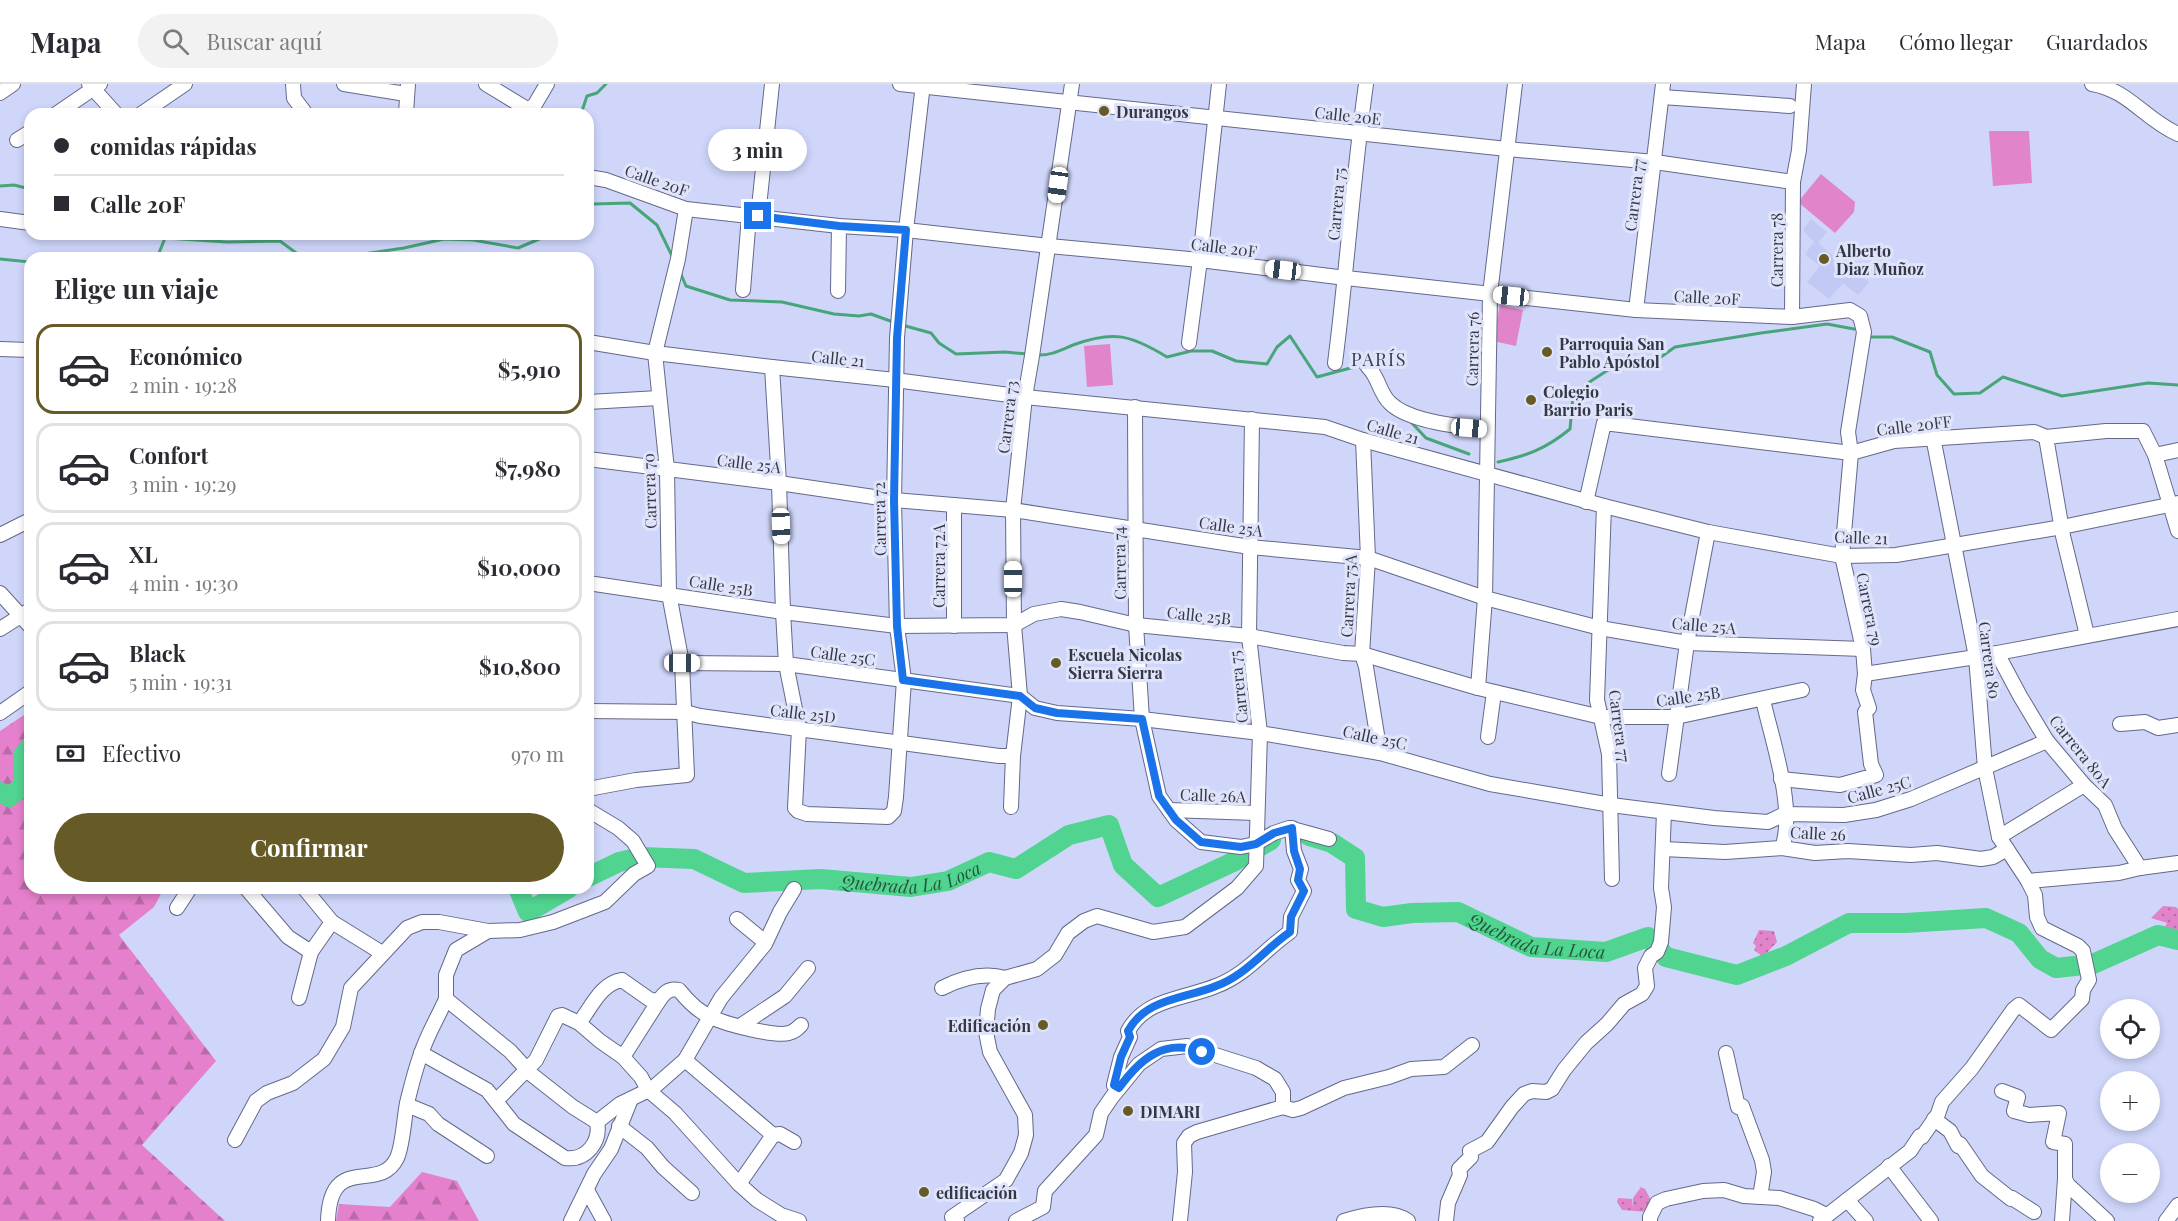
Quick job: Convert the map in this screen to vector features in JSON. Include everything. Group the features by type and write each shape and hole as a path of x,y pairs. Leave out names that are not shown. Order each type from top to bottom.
{"street":[{"path":"0,93 13,84"},
{"path":"150,108 185,84"},
{"path":"293,84 294,98 302,108"},
{"path":"344,84 407,89 406,108"},
{"path":"486,84 524,108 534,106 547,84"},
{"path":"742,290 772,84"},
{"name":"Calle 20E","path":"900,84 1507,149 1655,162 1793,182"},
{"name":"Carrera 73","path":"1011,807 1013,756 1020,696 1014,625 1013,510 1025,397 1072,84"},
{"path":"1189,343 1219,84"},
{"name":"Carrera 75","path":"1335,363 1366,84"},
{"name":"Carrera 76","path":"1478,688 1485,598 1490,294 1515,84"},
{"name":"Carrera 78","path":"1792,317 1793,182 1799,150 1804,84"},
{"path":"2092,84 2115,90 2165,129 2178,134"},
{"name":"Carrera 72","path":"799,729 794,804 798,811 807,814 891,816 896,797 903,680 897,626 894,500 897,338 906,230 923,85"},
{"path":"64,108 94,86 111,108"},
{"path":"1662,90 1790,106"},
{"name":"Carrera 77","path":"1636,310 1662,90"},
{"path":"17,140 24,136"},
{"name":"Calle 20F","path":"594,178 606,180 686,209 839,226 906,230 1200,260 1636,310 1792,317 1850,310 1860,316"},
{"name":"Carrera 70","path":"594,788 636,780 687,775 682,663 669,594 667,470 655,353 678,259 686,209"},
{"path":"0,219 24,222"},
{"path":"838,291 839,226"},
{"name":"Carrera 79","path":"1781,780 1840,785 1876,775 1871,764 1865,712 1869,708 1863,690 1865,674 1863,650 1842,556 1851,453 1848,432 1864,332 1860,316"},
{"name":"Calle 21","path":"594,343 772,368 896,380 1025,397 1325,427 1363,440 1486,474 1708,532 1842,556 1896,555 2062,527 2174,504"},
{"path":"0,349 24,350"},
{"path":"1368,367 1385,398 1400,410 1450,426 1487,429"},
{"path":"772,368 786,664 799,729"},
{"path":"594,402 659,398"},
{"name":"Carrera 74","path":"1135,407 1136,625 1142,719 1159,796 1176,820 1201,842 1241,847 1256,844"},
{"name":"Carrera 75","path":"942,988 975,976 998,975 1005,978 1037,969 1055,955 1068,933 1092,917 1097,916 1153,932 1185,927 1237,888 1256,866 1260,733 1249,636 1252,419"},
{"name":"Calle 20FF","path":"1586,501 1604,423 1851,453 1894,441 1933,437 2034,432 2046,437 2106,431 2143,431 2155,455"},
{"name":"Carrera 80","path":"1933,437 1976,657 1985,768 1999,837 2035,894 2037,917 2043,928 2078,946 2083,951 2089,980 2083,990 2082,999 2051,1030 2019,1005 2013,1010 1965,1077 1942,1102 1934,1119"},
{"path":"2046,437 2062,536 2087,635"},
{"name":"Carrera 75A","path":"1363,440 1368,558 1362,654 1380,753"},
{"path":"2178,450 2155,455 2174,504 2178,531"},
{"name":"Calle 25A","path":"594,460 894,500 1013,510 1250,547 1368,558 1485,598 1600,628 1687,643 1863,650"},
{"name":"Carrera 72A","path":"954,505 954,626"},
{"name":"Carrera 77","path":"1604,506 1597,700 1609,754 1612,879"},
{"path":"0,535 24,523"},
{"path":"1669,774 1687,643 1708,532"},
{"name":"Calle 25B","path":"594,584 783,612 897,626 1014,625 1034,614 1061,609 1136,625 1249,636 1343,653 1362,654 1478,688 1601,717 1676,717 1802,690"},
{"path":"0,593 24,614"},
{"path":"0,629 24,618"},
{"path":"1865,674 1976,657 2178,619"},
{"name":"Carrera 80A","path":"1997,653 2047,741 2104,805 2115,829 2140,868"},
{"name":"Calle 25C","path":"682,663 786,664 1020,696 1035,708 1057,713 1142,719 1260,733 1380,753 1490,784 1611,805 1767,822 1785,814 1844,815 1876,810 1911,799 2047,741"},
{"path":"1488,737 1494,692"},
{"path":"0,713 24,696"},
{"path":"1763,700 1785,800 1785,838 1782,848"},
{"name":"Calle 25D","path":"594,711 685,712 700,716 1013,756"},
{"path":"2120,724 2139,722 2158,728 2178,725"},
{"path":"1999,837 2084,784"},
{"name":"Calle 26A","path":"1169,810 1256,813"},
{"path":"1446,1221 1448,1203 1460,1175 1458,1169 1471,1156 1470,1151 1487,1142 1524,1094 1532,1091 1546,1092 1552,1089 1586,1043 1624,1004 1642,994 1647,986 1645,968 1657,952 1661,942 1664,907 1661,888 1664,812"},
{"path":"235,1140 256,1101 267,1093 293,1083 324,1059 343,1027 349,993 382,953 407,928 422,922 439,922 488,931 520,930 553,922 605,902 634,874 648,866 633,841 618,828 594,814"},
{"path":"1256,844 1274,833 1293,839 1329,838"},
{"path":"1119,1088 1114,1085 1121,1057 1130,1037 1128,1031 1134,1020 1154,1006 1217,986 1237,976 1290,932 1291,917 1304,891 1298,880 1300,869 1293,839"},
{"name":"Calle 26","path":"1663,849 1737,852 1782,848 1815,853 1848,851 1972,856 1981,859 1993,857 2007,849"},
{"path":"2028,881 2119,873 2178,863"},
{"path":"597,1122 648,1090 685,1060 709,1016 765,942 794,889"},
{"path":"177,908 186,894"},
{"path":"251,894 288,937 311,952"},
{"path":"309,894 332,922 382,953"},
{"path":"737,919 765,942"},
{"path":"299,998 311,952 332,922"},
{"path":"328,1221 332,1195 341,1183 352,1176 369,1176 388,1170 397,1157 407,1105 421,1053 446,999 446,975 456,950 488,931"},
{"path":"740,1026 785,996 808,968"},
{"path":"951,1220 1006,1180 1021,1153 1026,1135 1025,1115 990,1052 986,1032 988,1009 993,990 1005,978"},
{"path":"579,1023 600,993 614,981 622,980 649,999 658,1002"},
{"path":"623,1057 664,993 671,989 679,990 687,1000 709,1016 727,1024 781,1034 790,1033 801,1025"},
{"path":"421,1053 478,1083 487,1090 514,1124 558,1155 569,1159 583,1154 598,1140 597,1122 573,1107 446,999"},
{"path":"496,1101 536,1060 558,1017 562,1015 579,1023 623,1057 641,1077 648,1090 675,1113 757,1200 781,1215 800,1221"},
{"path":"1180,1221 1185,1172 1184,1143 1189,1136 1283,1107 1293,1110 1300,1108 1344,1088 1411,1069 1444,1066 1472,1045"},
{"path":"1016,1221 1043,1207 1045,1191 1096,1134 1101,1113 1119,1088 1139,1064 1161,1049 1187,1046 1256,1068 1275,1080 1283,1092 1283,1107"},
{"path":"1726,1053 1738,1107 1742,1106 1762,1160 1764,1172 1760,1197"},
{"path":"685,1060 773,1135"},
{"path":"2002,1091 2018,1097 2014,1111 2029,1114 2059,1113 2053,1142 2065,1144 2062,1221"},
{"path":"572,1221 594,1174 611,1149 631,1099"},
{"path":"407,1105 429,1114 438,1124 487,1156"},
{"path":"1650,1221 1657,1203 1666,1199 1724,1190 1744,1196 1779,1198 1814,1209 1823,1218 1865,1188 1910,1151 1920,1136 1922,1137 1929,1129 1934,1119 1950,1131 1958,1146 1960,1144 1982,1176 2010,1199 2012,1198 2034,1212"},
{"path":"619,1126 647,1148 663,1167 692,1193"},
{"path":"740,1184 773,1135 780,1134 794,1142"},
{"path":"1889,1166 1931,1221"},
{"path":"2065,1179 2068,1185 2107,1221"},
{"path":"587,1190 604,1221"},
{"path":"1847,1200 1866,1221"},
{"path":"2166,1221 2178,1205"},
{"path":"1344,1221 1370,1215 1392,1214 1408,1221"}],"shaded area":[{"path":"1989,131 2029,131 2032,183 1993,186"},
{"path":"1821,174 1855,202 1854,212 1835,233 1798,202"},
{"name":"Alberto Diaz Muñoz","path":"1811,219 1827,232 1818,242 1820,245 1840,261 1846,253 1850,256 1845,263 1869,282 1858,295 1843,283 1829,299 1807,282 1820,266 1805,254 1814,242 1803,230"},
{"path":"1500,305 1523,310 1516,346 1493,341"},
{"path":"1110,344 1113,385 1087,387 1084,346"},
{"path":"2163,906 2178,909 2178,934 2173,937 2161,934 2167,923 2151,918"},
{"path":"1759,930 1774,931 1777,942 1763,957 1754,950 1756,946 1753,943"},
{"path":"1641,1187 1645,1189 1653,1204 1647,1212 1622,1210 1617,1202 1618,1198 1632,1199 1632,1209 1633,1198"}],"green space":[{"path":"24,715 24,894 161,894 154,907 119,935 216,1061 142,1145 225,1221 0,1221 0,731"},
{"path":"422,1172 457,1181 479,1221 336,1221 339,1204 390,1207"}],"waterway":[{"path":"583,108 587,96 597,93 606,84"},
{"path":"0,186 14,185 24,188"},
{"path":"594,204 630,203 657,225 673,258"},
{"path":"159,252 164,240"},
{"path":"196,240 280,241 295,252"},
{"path":"377,252 440,240"},
{"path":"473,240 518,248 537,240"},
{"path":"0,259 24,261"},
{"path":"680,272 686,286 730,300 782,302 834,314 859,316 871,314 893,322"},
{"path":"1498,462 1536,450 1570,429 1573,396 1622,361 1654,362 1675,347 1761,333 1827,324 1854,329"},
{"path":"902,325 931,333 939,343 956,354 1005,352 1027,354"},
{"path":"1037,355 1051,354 1087,340 1111,336 1143,344 1167,357 1191,351 1212,351 1236,361 1267,364 1277,347 1290,336 1317,377 1358,366 1365,371"},
{"path":"1868,337 1892,337 1930,352 1937,375 1954,394 1980,393 2003,377 2062,396 2148,383 2178,385"},
{"path":"1410,421 1426,438 1469,454"},
{"name":"Quebrada La Loca","path":"24,754 24,785"},
{"name":"Quebrada La Loca","path":"0,792 9,797 24,785"},
{"name":"Quebrada La Loca","path":"594,874 619,862 641,857 694,859 744,883 821,879 911,887 948,881 989,862 1016,869 1069,835 1109,825 1123,865 1158,897 1233,862 1271,840"},
{"name":"Quebrada La Loca","path":"1309,836 1332,843 1355,858 1356,909 1383,917 1412,913 1458,912 1531,947 1606,952 1648,937 1666,957 1737,975 1786,956 1849,923 1905,923 1986,918 2019,933 2040,959 2056,968 2093,964 2158,935 2178,940"},
{"name":"Quebrada La Loca","path":"520,894 528,912 559,894"}],"place":[{"name":"Durangos","path":"1104,111"},
{"name":"Alberto Diaz Muñoz","path":"1824,259"},
{"name":"Parroquia San Pablo Apóstol","path":"1547,352"},
{"name":"Colegio Barrio Paris","path":"1531,400"},
{"name":"Escuela Nicolas Sierra Sierra","path":"1056,663"},
{"name":"Edificación","path":"1043,1025"},
{"name":"DIMARI","path":"1128,1111"},
{"name":"edificación","path":"924,1192"}],"district":[{"name":"PARÍS","path":"1379,359"}],"route":[{"path":"758,216 839,226 906,230 897,338 894,500 897,626 903,680 1020,696 1035,708 1057,713 1142,719 1159,796 1176,820 1201,842 1241,847 1256,844 1274,833 1292,828 1294,851 1300,869 1298,880 1304,891 1291,917 1290,932 1237,976 1217,986 1170,1000 1143,1012 1134,1020 1128,1031 1130,1037 1121,1057 1114,1085 1119,1088 1139,1064 1161,1049 1187,1046 1202,1052"}]}
